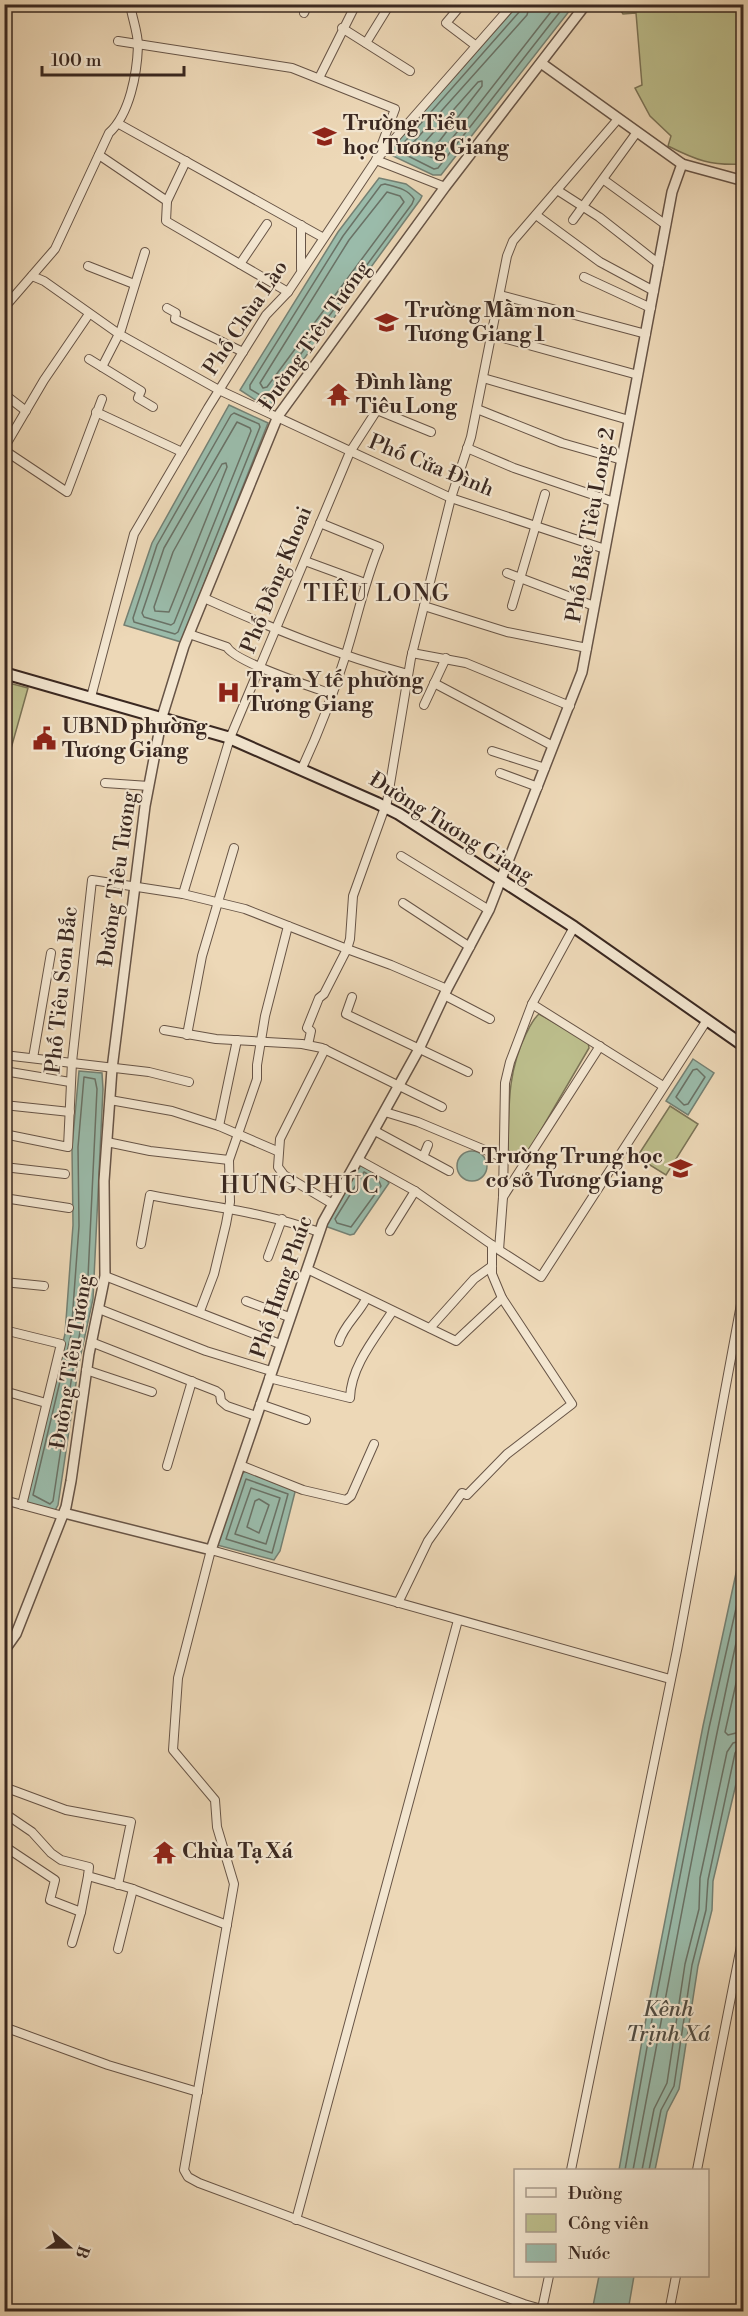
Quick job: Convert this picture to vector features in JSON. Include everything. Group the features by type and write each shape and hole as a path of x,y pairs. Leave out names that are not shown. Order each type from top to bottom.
{"main road":[{"name":"Đường Tương Giang","path":"4,673 230,738 386,807 574,927 744,1046"}],"street":[{"path":"4,309 55,249 109,133 119,124 133,81 138,45 130,4"},
{"path":"319,78 356,4"},
{"path":"366,43 390,4"},
{"name":"Phố Chùa Lào","path":"92,697 134,534 219,390 266,315 288,292 322,237 376,160 513,4"},
{"name":"Đường Tiêu Tương","path":"4,1651 16,1634 64,1514 86,1370 105,1276 107,1142 112,1069 149,786 162,717 189,634 278,416 445,187 586,4"},
{"path":"457,6 446,23 475,45"},
{"path":"342,28 410,71"},
{"path":"118,41 292,68 395,109 376,160 445,187"},
{"path":"541,63 682,164 744,182"},
{"path":"308,1045 311,1031 307,1028 319,998 324,994 350,939 353,896 386,807 412,654 451,498 477,409 513,241 618,119"},
{"path":"119,124 322,237"},
{"path":"573,220 637,132"},
{"path":"99,155 167,201"},
{"path":"186,161 167,201 165,221 288,292"},
{"name":"Phố Bắc Tiêu Long 2","path":"501,882 582,672 672,192 682,164"},
{"path":"604,180 666,225"},
{"path":"557,190 584,206 659,264"},
{"path":"536,215 600,262 654,291"},
{"path":"240,264 267,224"},
{"path":"301,225 301,270"},
{"path":"102,367 119,334 144,252"},
{"path":"88,266 134,284"},
{"name":"Phố Cửa Đình","path":"32,276 44,281 119,334 219,390 451,498 605,549"},
{"path":"584,277 651,308"},
{"path":"500,295 646,334"},
{"path":"167,308 176,313 175,319 243,352"},
{"path":"89,314 5,446 67,492 102,399"},
{"path":"492,335 638,375"},
{"path":"89,359 141,391 138,398 153,407"},
{"path":"483,378 629,420"},
{"path":"4,394 26,411"},
{"path":"477,409 562,442 622,460"},
{"name":"Phố Đồng Khoai","path":"183,894 230,738 350,452 377,410 431,432"},
{"path":"96,412 182,452"},
{"path":"467,448 536,476 614,502"},
{"path":"513,606 519,578 545,494"},
{"path":"302,768 320,730 346,656 365,583 379,547 320,523"},
{"path":"304,561 365,583"},
{"path":"507,573 594,606"},
{"path":"204,598 276,630 346,656 408,674"},
{"path":"424,606 507,633 587,648"},
{"path":"189,634 227,647 230,654 332,694"},
{"path":"412,654 466,663 570,706"},
{"path":"424,705 446,658"},
{"path":"434,683 553,746"},
{"path":"492,751 545,768"},
{"path":"500,773 538,787"},
{"path":"105,783 149,786"},
{"path":"187,1035 202,956 234,848"},
{"path":"401,856 489,910"},
{"name":"Phố Tiêu Sơn Bắc","path":"4,1134 68,1147 70,1082 92,880 135,886"},
{"name":"Phố Hưng Phúc","path":"211,1550 289,1317 331,1203 359,1160 400,1085 501,882"},
{"path":"135,886 217,902 288,926 346,950 392,965 445,992 490,1019"},
{"path":"403,903 470,947"},
{"path":"200,1311 214,1274 229,1207 229,1160 257,1079 260,1041 288,926"},
{"path":"398,1604 428,1541 462,1493 468,1495 507,1454 572,1404 502,1298 492,1266 503,1197 505,1083 517,1040 532,1004 574,927"},
{"path":"33,1058 51,953"},
{"path":"352,997 346,1014 468,1072"},
{"path":"532,1004 663,1086"},
{"path":"359,1160 415,1191 541,1277 707,1020"},
{"path":"164,1030 187,1035 308,1045 325,1049 442,1107"},
{"path":"219,1126 237,1040"},
{"path":"503,1197 600,1046"},
{"path":"325,1049 280,1139 278,1167 284,1175 331,1203"},
{"path":"4,1055 149,1072 189,1082"},
{"path":"4,1071 70,1082"},
{"path":"110,1100 172,1111 219,1126 278,1151"},
{"path":"4,1105 70,1112"},
{"path":"385,1112 418,1122 504,1158"},
{"path":"375,1131 449,1171"},
{"path":"107,1142 229,1160"},
{"path":"423,1157 428,1145"},
{"path":"4,1167 65,1174"},
{"path":"390,1231 415,1191"},
{"path":"141,1244 150,1195 229,1207 282,1219 319,1232"},
{"path":"4,1198 69,1208"},
{"path":"268,1257 282,1219"},
{"path":"430,1328 474,1279 492,1266"},
{"path":"307,1269 456,1341 502,1298"},
{"path":"105,1276 280,1344"},
{"path":"4,1282 44,1286"},
{"path":"571,2169 670,1679 744,1288"},
{"path":"339,1342 344,1327 358,1315 366,1299"},
{"path":"246,1301 289,1317"},
{"path":"99,1309 270,1375 350,1398 350,1384 356,1371 392,1312"},
{"path":"4,1330 62,1344 22,1505"},
{"path":"91,1342 192,1381 220,1394 221,1401 227,1406 256,1416"},
{"path":"86,1370 152,1392"},
{"path":"167,1466 192,1381"},
{"path":"4,1391 46,1403"},
{"path":"260,1404 306,1420"},
{"path":"240,1465 303,1490 346,1500 351,1496 374,1444"},
{"path":"4,1500 211,1550 670,1679"},
{"path":"211,1550 178,1678 172,1744 174,1755 215,1800 217,1827 234,1881 198,2092 184,2157 184,2170 188,2177 296,2220 552,2312"},
{"path":"296,2220 458,1620"},
{"path":"6,1791 66,1810 131,1821 118,1885"},
{"path":"4,1813 32,1832 61,1860 89,1868 81,1912 72,1942"},
{"path":"4,1846 55,1880 50,1900 81,1912"},
{"path":"88,1876 134,1889 226,1925"},
{"path":"118,1949 134,1889"},
{"path":"697,2169 744,1931"},
{"path":"4,2027 108,2065 198,2092"},
{"path":"542,2309 549,2277"},
{"path":"669,2312 676,2277"}],"green space":[{"path":"617,5 743,5 743,164 704,161 668,146 671,136 650,116 635,88 642,85 636,13 623,14"},
{"path":"4,682 28,688 5,770"},
{"path":"539,1014 588,1042 589,1048 530,1149 525,1153 514,1155 508,1150 512,1077 520,1048 530,1025"},
{"path":"670,1106 698,1124 666,1175 637,1157"}],"water":[{"path":"518,5 574,5 441,175 433,175 393,156 390,152 395,144"},
{"path":"379,178 406,184 422,196 268,408 240,390 338,232"},
{"path":"229,405 268,423 181,642 124,625 152,543"},
{"path":"693,1059 714,1073 688,1115 666,1101"},
{"path":"79,1071 102,1073 103,1089 93,1299 79,1363 58,1505 54,1512 25,1502 65,1334 73,1225 72,1147"},
{"path":"472,1151 482,1156 487,1166 482,1176 472,1181 462,1176 457,1166 462,1156"},
{"path":"359,1165 383,1176 389,1183 354,1234 350,1235 325,1226"},
{"path":"246,1471 293,1488 295,1492 280,1551 274,1560 217,1545 241,1474"},
{"name":"Kênh Trịnh Xá","path":"743,1541 743,1735 736,1784 713,1881 712,1910 698,1966 679,2089 667,2112 655,2169 619,2169 647,2013 703,1726"},
{"path":"599,2277 634,2277 628,2311 592,2311"}],"place":[{"name":"Trường Tiểu học Tương Giang","path":"325,136"},
{"name":"Trường Mầm non Tương Giang 1","path":"387,323"},
{"name":"Đình làng Tiêu Long","path":"338,395"},
{"name":"Trạm Y tế phường Tương Giang","path":"229,693"},
{"name":"UBND phường Tương Giang","path":"44,739"},
{"name":"Trường Trung học cơ sở Tương Giang","path":"681,1169"},
{"name":"Chùa Tạ Xá","path":"164,1852"}],"district":[{"name":"TIÊU LONG","path":"377,594"},
{"name":"HƯNG PHÚC","path":"300,1186"}]}
